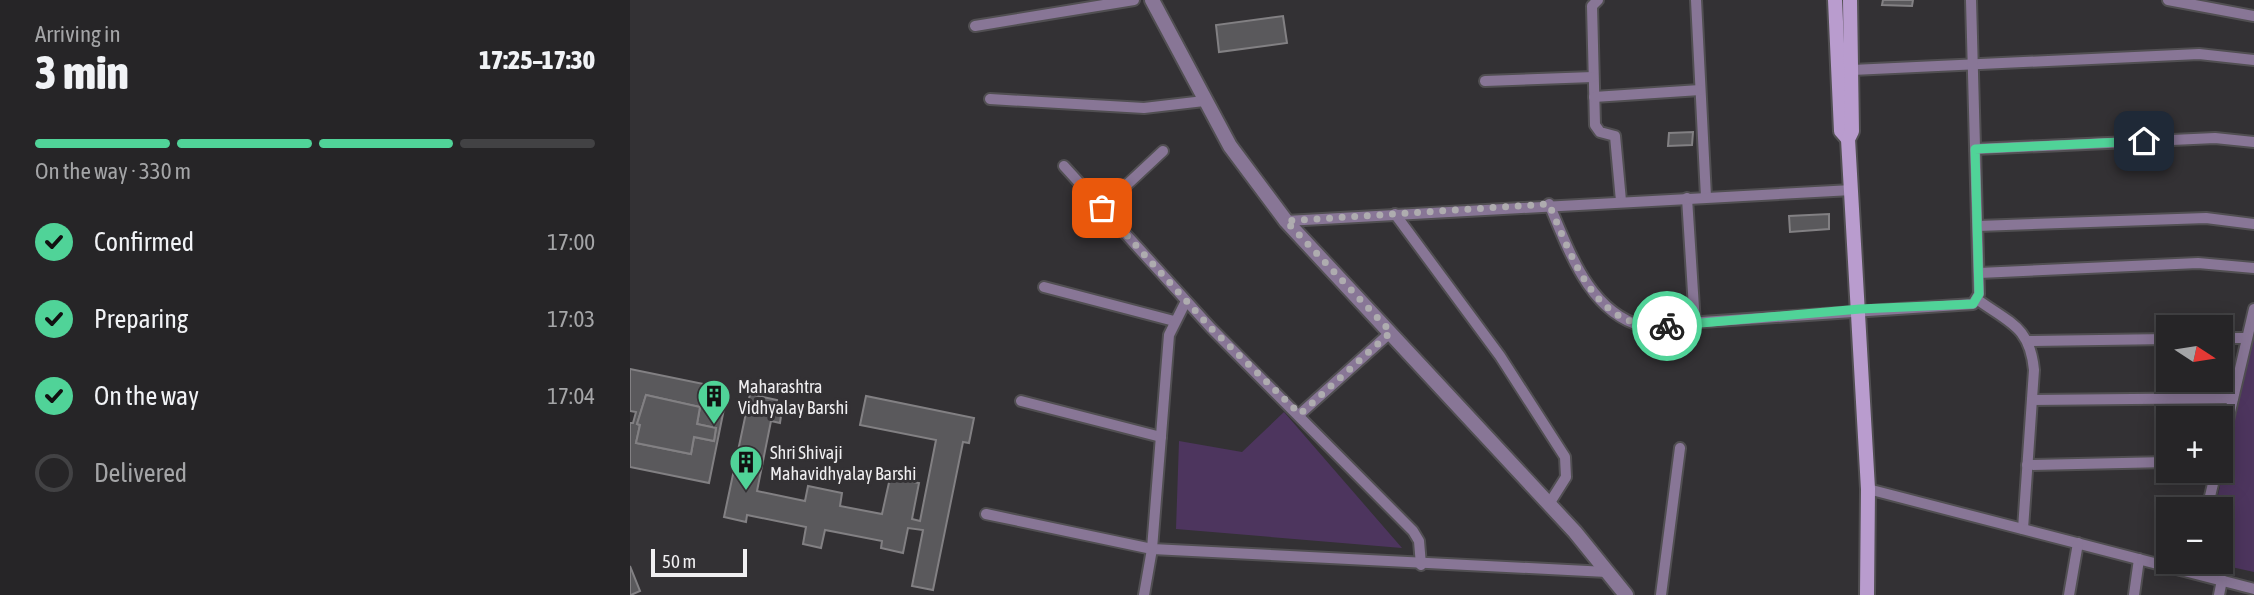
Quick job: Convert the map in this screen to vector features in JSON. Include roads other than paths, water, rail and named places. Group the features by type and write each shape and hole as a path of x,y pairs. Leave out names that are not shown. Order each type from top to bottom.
{"main road":[{"path":"1835,0 1841,131 1848,139"},
{"path":"1850,0 1852,131 1848,139 1860,309 1868,489 1867,595"}],"street":[{"path":"975,26 1134,0"},
{"path":"1153,0 1230,146 1286,221 1549,504 1626,595"},
{"path":"1598,0 1592,6 1597,130 1615,136 1621,201"},
{"path":"1696,0 1706,197"},
{"path":"1970,0 1978,300"},
{"path":"2168,0 2254,16"},
{"path":"1852,71 2199,54 2254,60"},
{"path":"1485,81 1593,77"},
{"path":"1594,97 1700,90"},
{"path":"990,99 1144,108 1204,101"},
{"path":"1975,149 2215,138 2254,142"},
{"path":"1102,208 1163,151"},
{"path":"1064,166 1186,301 1413,531 1419,541 1421,565"},
{"path":"1286,221 1549,204 1852,190"},
{"path":"1687,198 1695,324"},
{"path":"1549,204 1570,254 1609,312 1624,321 1642,326 1695,324 1860,309 1964,306 1978,300"},
{"path":"1395,214 1500,355 1564,457 1566,477 1549,504"},
{"path":"1978,226 2206,218 2254,224"},
{"path":"1979,273 2199,263 2254,268"},
{"path":"1044,286 1174,321"},
{"path":"1978,300 2018,328 2029,341 2034,370 2023,529"},
{"path":"1144,595 1152,549 1170,335 1174,321 1186,301"},
{"path":"2231,406 2254,309"},
{"path":"1300,414 1391,332"},
{"path":"2233,338 2247,338"},
{"path":"2029,341 2156,339"},
{"path":"2032,400 2233,398"},
{"path":"1021,401 1161,437"},
{"path":"1661,595 1680,448"},
{"path":"2027,465 2156,462"},
{"path":"1868,489 2156,562"},
{"path":"985,514 1152,549 1421,565 1607,572"},
{"path":"2069,595 2078,543"},
{"path":"2134,595 2139,559"},
{"path":"2209,574 2254,589"},
{"path":"2220,595 2222,580"}],"place":[{"name":"Maharashtra Vidhyalay Barshi","path":"714,426"},
{"name":"Shri Shivaji Mahavidhyalay Barshi","path":"746,492"}]}
